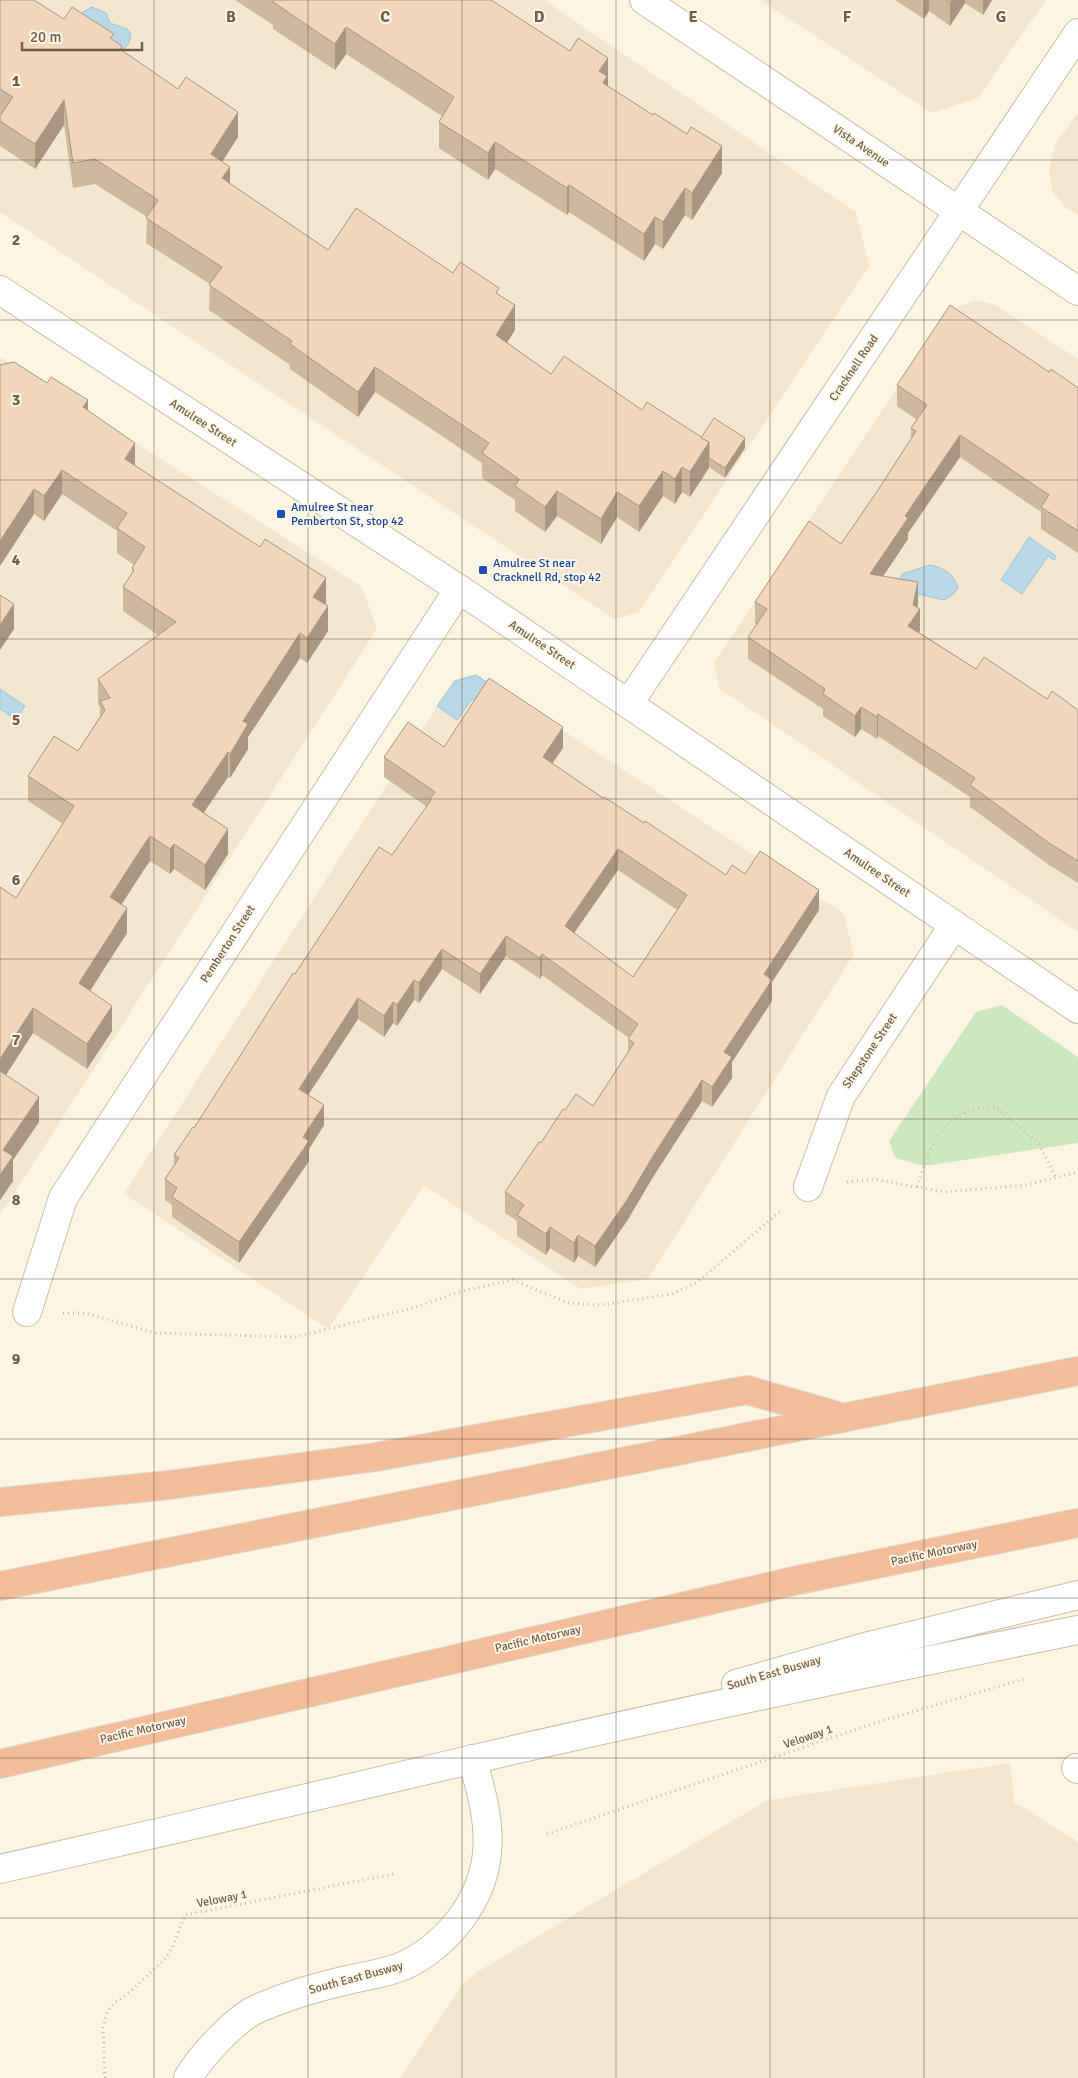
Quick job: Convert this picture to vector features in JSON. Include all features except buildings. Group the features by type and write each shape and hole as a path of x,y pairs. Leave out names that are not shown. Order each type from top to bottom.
{"highway":[{"path":"0,1586 1078,1372"},
{"path":"0,1502 169,1485 376,1457 747,1390 844,1418"},
{"name":"Pacific Motorway","path":"0,1764 788,1582 1078,1523"}],"street":[{"name":"Vista Avenue","path":"644,0 1078,291"},
{"name":"Cracknell Road","path":"628,703 1078,33"},
{"name":"Amulree Street","path":"0,290 459,589 1078,1009"},
{"name":"Pemberton Street","path":"27,1312 62,1198 459,589"},
{"name":"Shepstone Street","path":"808,1187 840,1096 954,925"},
{"name":"South East Busway","path":"472,1759 869,1646 1078,1595"},
{"name":"South East Busway","path":"0,1869 178,1830 472,1759 865,1673 1078,1630"},
{"name":"South East Busway","path":"188,2078 211,2048 232,2026 255,2009 316,1988 402,1967 425,1954 449,1933 468,1909 481,1886 487,1864 488,1842 484,1797 472,1759"}],"path":[{"path":"917,1187 932,1144 939,1132 956,1118 980,1108 995,1106 1039,1144 1056,1178"},
{"path":"85,1313 155,1333 295,1337 413,1308 462,1292 513,1280 568,1303 600,1305 672,1294 696,1283 808,1187 873,1179 944,1192 1026,1185 1078,1172"},
{"name":"Veloway 1","path":"547,1834 881,1721 1032,1677"},
{"name":"Veloway 1","path":"105,2078 103,2026 107,2013 114,2003 130,1992 166,1958 185,1915 394,1874"}],"shaded area":[{"path":"0,0 544,0 856,212 869,266 639,612 614,619 0,212"},
{"path":"760,0 1046,0 978,98 932,113"},
{"path":"1078,112 1078,215 1066,208 1053,192 1049,170 1055,145"},
{"path":"976,300 996,305 1078,359 1078,932 719,688 714,663 944,317 960,306"},
{"path":"2,358 362,587 377,629 0,1215 0,359"},
{"path":"476,674 843,913 854,954 648,1279 581,1289 424,1185 328,1329 124,1194 454,680"},
{"path":"1010,1763 1014,1802 1078,1842 1078,2078 400,2078 462,1985 477,1972 768,1800"}],"green space":[{"path":"1002,1005 1078,1057 1078,1143 924,1166 895,1158 889,1141 976,1012"}],"water":[{"path":"92,7 106,13 110,23 127,29 131,34 129,43 122,52 80,19 83,12"},
{"path":"1029,537 1056,556 1054,560 1048,556 1022,594 1001,580"},
{"path":"930,565 947,572 958,587 954,594 944,600 913,593 898,582 902,574"},
{"path":"476,675 489,684 476,702 472,699 457,720 437,706 455,681"},
{"path":"0,689 25,706 16,720 0,709"}],"place":[{"name":"Amulree St near Pemberton St, stop 42","path":"281,514"},
{"name":"Amulree St near Cracknell Rd, stop 42","path":"483,570"}]}
